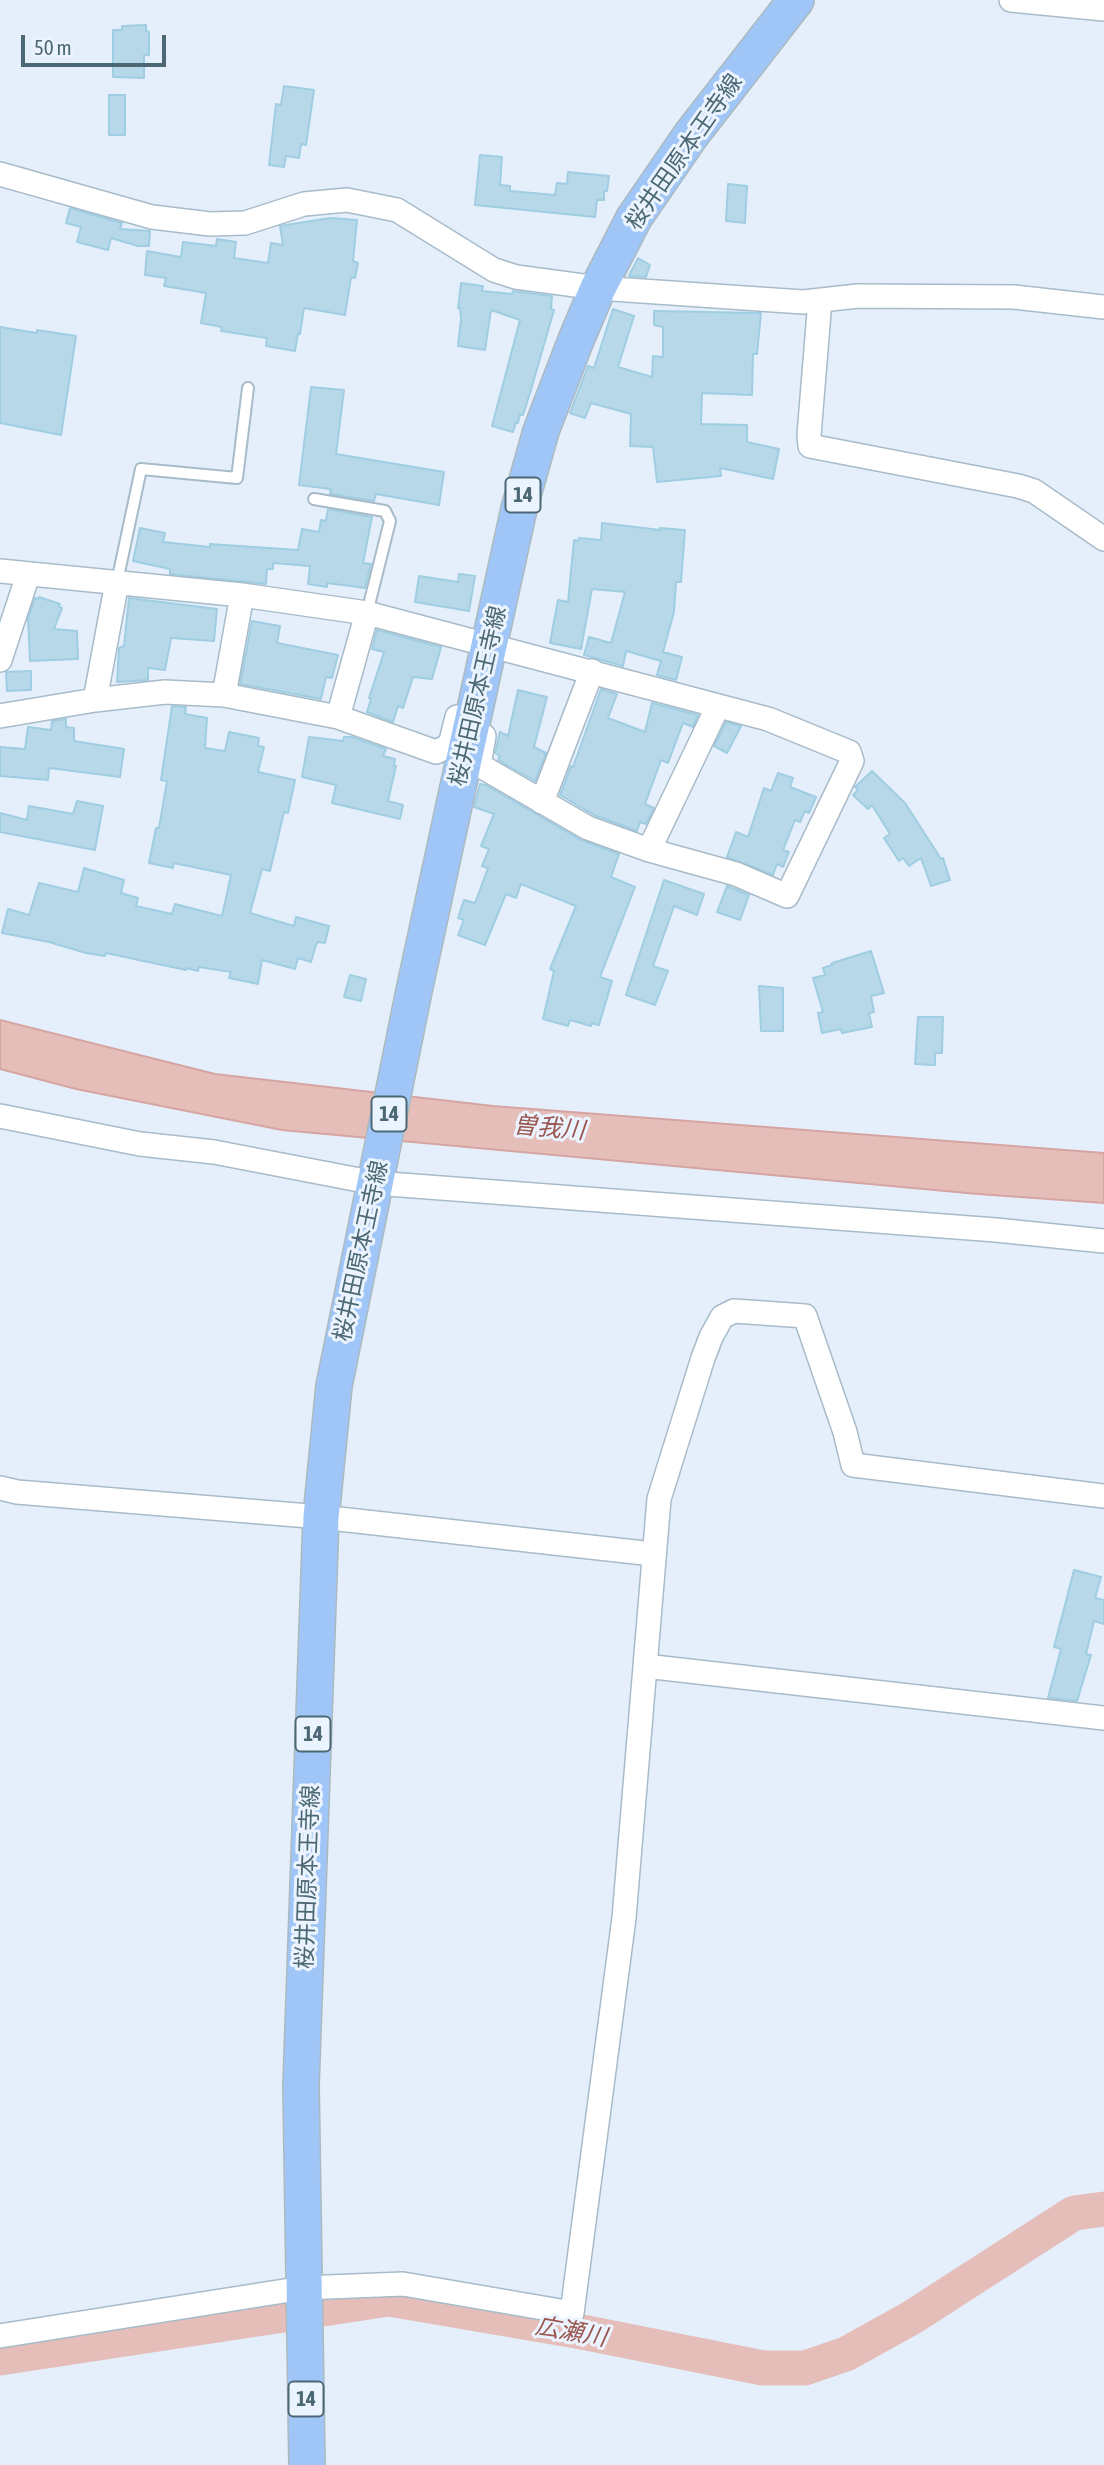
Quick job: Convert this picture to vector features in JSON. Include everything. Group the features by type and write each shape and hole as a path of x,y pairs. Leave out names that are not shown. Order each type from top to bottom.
{"main road":[{"name":"桜井田原本王寺線","path":"307,2465 300,2085 321,1517 334,1386 401,1052 463,763 482,644 541,431 598,288 634,218 691,135 796,0"}],"street":[{"path":"1011,0 1104,9"},
{"path":"0,174 152,217 210,224 244,223 304,205 347,200 397,210 494,270 505,274 598,288 803,302 858,296 1014,297 1104,307"},
{"path":"820,300 810,446 1034,491 1104,539"},
{"path":"0,571 242,595 366,613 768,719 849,752 852,761 787,896 736,874 649,850 589,828 479,765 499,661 482,644"},
{"path":"0,660 28,575"},
{"path":"95,700 117,582"},
{"path":"224,695 242,595"},
{"path":"338,717 366,613"},
{"path":"0,716 95,700 165,692 224,695 338,717 436,752 450,744 482,644"},
{"path":"542,802 592,671"},
{"path":"649,850 718,706"},
{"path":"0,1116 140,1144 214,1152 376,1179 1104,1241"},
{"path":"0,2336 303,2292 403,2284 572,2313 624,1919 659,1499 711,1337 722,1317 734,1311 805,1317 845,1432 853,1465 1104,1496"},
{"path":"0,1488 17,1492 321,1517 653,1555"},
{"path":"645,1666 1104,1717"}],"lane":[{"path":"117,582 141,469 237,478 248,388"},
{"path":"314,499 385,511 390,522 366,613"}],"water":[{"name":"曽我川","path":"0,1020 215,1074 493,1106 1104,1153 1104,1203 978,1194 282,1130 76,1089 0,1069"}],"building":[{"path":"146,25 146,31 149,32 149,55 144,55 144,78 113,77 113,30 122,30 122,26"},
{"path":"284,86 314,90 306,145 301,144 299,158 286,156 284,167 269,165 276,104 281,105"},
{"path":"109,95 125,95 125,135 109,135"},
{"path":"480,155 502,157 500,185 510,186 510,191 555,195 557,183 567,184 568,172 609,176 607,191 604,191 604,200 597,200 595,217 475,205"},
{"path":"728,184 747,186 745,223 726,221"},
{"path":"70,208 122,223 120,229 150,231 149,246 138,246 111,238 108,250 77,242 81,227 66,223"},
{"path":"330,218 357,220 353,261 358,263 355,278 351,277 345,315 304,308 295,351 266,346 267,338 221,331 222,327 201,323 206,293 164,286 166,278 145,275 147,251 181,257 183,242 216,246 217,239 236,242 234,258 268,263 271,243 283,245 280,226"},
{"path":"638,258 650,265 646,277 629,276"},
{"path":"461,283 483,286 482,291 512,294 513,291 552,296 551,309 554,310 523,415 520,414 513,432 492,426 520,320 491,310 485,350 458,346"},
{"path":"613,309 634,316 618,367 652,377 653,356 663,357 663,327 654,325 654,311 761,313 757,354 753,354 752,395 702,393 701,424 747,425 747,442 779,449 773,479 720,468 721,476 657,482 653,447 630,446 631,414 591,403 585,418 570,413 588,366 594,368"},
{"path":"0,327 76,336 61,435 0,423"},
{"path":"311,387 344,390 336,454 444,472 439,505 376,494 374,501 330,494 331,489 299,485"},
{"path":"328,509 372,517 363,563 371,564 365,588 327,583 327,587 308,584 310,566 273,563 273,569 267,569 266,584 170,574 170,569 133,561 140,528 165,533 163,542 210,547 210,544 298,550 302,529 319,532 321,520 326,521"},
{"path":"602,523 660,530 685,530 681,582 676,582 674,612 663,652 682,657 676,680 657,675 661,661 626,651 623,666 584,655 589,637 611,643 625,592 592,589 581,649 550,643 558,600 568,602 574,540 601,540"},
{"path":"459,574 475,576 469,611 415,602 419,576 458,582"},
{"path":"35,598 60,604 59,607 62,608 54,629 77,631 78,659 30,661 28,618"},
{"path":"129,598 217,609 214,641 171,638 165,670 148,668 148,680 117,682 119,648 124,646"},
{"path":"252,621 280,626 277,643 338,655 332,678 326,677 321,699 240,684"},
{"path":"377,630 441,647 432,679 413,677 403,708 398,706 393,722 367,712 384,652 372,649"},
{"path":"31,671 31,690 7,691 6,672"},
{"path":"601,689 617,694 608,718 645,732 652,703 698,715 693,727 683,723 668,763 661,760 645,804 654,808 646,824 640,822 637,831 594,815 560,795"},
{"path":"518,690 547,697 534,747 546,753 535,781 498,760 500,756 495,753 500,732 508,736"},
{"path":"172,706 186,707 185,714 207,718 205,748 225,751 229,732 259,738 258,746 264,747 258,772 295,780 288,813 284,812 270,871 262,869 250,913 294,926 296,917 329,926 325,943 318,942 311,962 298,958 295,969 262,960 258,984 229,978 231,972 199,967 198,971 186,970 106,953 105,956 86,953 49,942 2,933 8,909 29,915 39,883 78,892 84,868 124,880 121,893 138,898 136,906 172,914 175,904 222,916 231,875 174,863 173,868 149,863 156,828 159,828 167,781 161,780"},
{"path":"66,719 66,727 74,728 74,741 124,749 120,777 49,768 48,780 0,776 0,747 25,749 28,727 51,730 52,721"},
{"path":"726,722 741,726 727,753 714,746"},
{"path":"309,737 343,741 344,737 352,737 386,749 383,756 395,759 396,766 388,801 403,805 400,819 332,803 336,785 302,777"},
{"path":"872,771 905,803 941,859 943,858 950,880 931,886 921,858 909,866 903,858 899,861 884,838 890,834 872,805 868,809 853,795 858,790 855,787"},
{"path":"778,773 793,778 790,787 816,797 809,813 805,811 800,822 795,820 783,850 789,852 783,867 777,864 773,875 727,857 736,832 748,837 764,788 771,791"},
{"path":"480,784 581,840 619,854 611,877 635,887 600,977 612,981 599,1025 592,1023 591,1026 570,1020 568,1026 543,1019 554,971 550,969 576,906 521,884 516,898 506,894 485,945 458,935 464,920 458,918 464,900 475,903 488,868 482,866 489,849 481,846 494,814 474,807"},
{"path":"77,801 103,806 95,850 0,832 0,813 27,820 29,806 73,814"},
{"path":"664,880 704,894 697,915 674,906 653,966 668,971 655,1005 626,995"},
{"path":"727,886 749,895 740,920 717,912"},
{"path":"871,951 884,993 871,996 874,1012 869,1013 872,1027 842,1033 841,1029 822,1033 818,1013 823,1012 813,978 825,975 823,968 832,963"},
{"path":"350,975 366,979 361,1001 344,997"},
{"path":"759,986 783,988 783,1031 761,1031"},
{"path":"918,1017 943,1017 942,1053 935,1053 935,1065 915,1064"},
{"path":"1074,1570 1101,1577 1095,1598 1104,1600 1104,1624 1094,1621 1086,1654 1091,1655 1077,1701 1048,1698 1061,1649 1054,1647"}],"waterway":[{"name":"広瀬川","path":"0,2358 389,2299 582,2332 763,2368 805,2368 846,2354 911,2318 1074,2213 1104,2209"}]}
